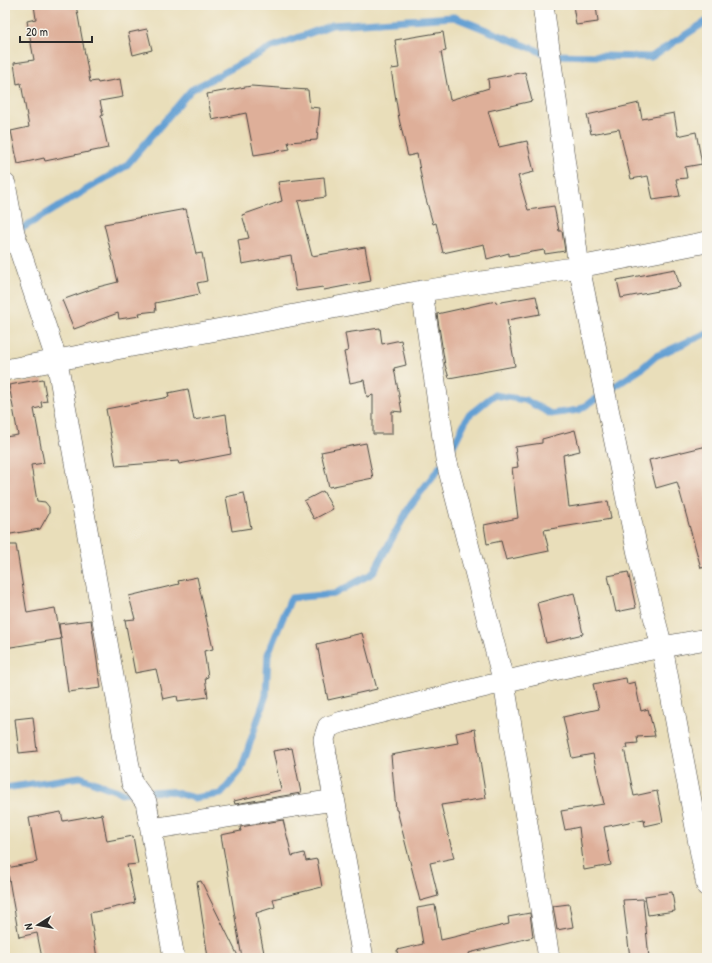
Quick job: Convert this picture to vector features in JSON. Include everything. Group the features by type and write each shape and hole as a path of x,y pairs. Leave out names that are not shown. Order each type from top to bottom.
{"street":[{"path":"543,5 579,267 638,560 662,647 707,886"},
{"path":"5,184 14,233 57,361 132,783 146,802 174,958"},
{"path":"5,370 422,291 579,267 707,242"},
{"path":"422,291 446,459 504,683 549,958"},
{"path":"363,958 324,739 328,727 342,722 504,683 662,647 707,639"},
{"path":"151,829 334,800"}],"building":[{"path":"34,5 76,5 90,82 97,81 98,83 120,79 123,97 100,101 103,115 101,116 108,148 45,161 44,158 18,164 11,131 29,127 21,83 17,84 14,63 34,60 27,21 36,19"},
{"path":"573,5 596,5 598,22 576,25"},
{"path":"147,29 152,50 133,55 128,33"},
{"path":"443,32 446,51 441,52 450,100 489,88 488,79 525,72 532,101 488,111 499,147 527,141 534,172 518,176 528,210 554,206 559,231 562,231 565,251 545,254 544,250 509,256 509,253 487,259 484,244 443,253 436,223 433,224 424,192 417,154 408,156 399,119 391,69 399,68 395,40"},
{"path":"251,86 308,90 310,107 320,108 317,140 288,142 290,149 254,155 246,113 212,120 207,94"},
{"path":"639,103 642,119 674,113 678,136 696,132 702,164 685,167 687,178 676,179 680,196 653,200 648,176 631,179 619,129 591,134 587,115"},
{"path":"324,177 326,197 298,201 312,256 365,247 371,281 324,290 323,287 296,291 291,255 242,264 238,240 249,238 242,215 282,201 278,182"},
{"path":"186,209 196,254 202,253 207,281 197,283 200,294 155,303 156,311 139,313 140,316 119,319 118,313 74,329 62,300 98,287 118,282 104,224"},
{"path":"675,269 680,287 621,298 617,280"},
{"path":"536,296 540,314 507,320 515,366 449,378 445,365 437,314 496,301 496,303"},
{"path":"380,328 382,344 401,340 406,365 394,368 402,412 392,411 392,434 373,434 373,395 367,397 364,380 350,383 344,352 348,351 345,333"},
{"path":"43,379 47,401 41,402 42,407 34,409 44,463 31,465 37,501 45,502 49,507 49,513 40,529 5,535 5,437 18,435 9,385"},
{"path":"188,389 194,420 226,414 231,454 179,464 178,461 116,466 106,409 169,397 168,393"},
{"path":"575,430 580,451 563,455 569,507 608,501 611,519 544,530 549,551 506,560 501,541 487,544 484,525 518,518 512,468 518,467 515,447 542,443 542,439"},
{"path":"366,443 373,478 329,487 321,452"},
{"path":"707,446 707,567 701,568 677,482 656,488 649,460"},
{"path":"323,491 333,509 314,519 304,501"},
{"path":"244,493 251,528 232,531 226,497"},
{"path":"5,545 16,545 27,613 55,608 61,639 5,648"},
{"path":"628,572 636,608 616,612 608,576"},
{"path":"197,577 213,649 204,651 208,677 205,678 208,697 178,701 177,696 163,699 156,669 135,673 125,620 135,619 129,596 179,584 178,581"},
{"path":"574,593 583,634 546,643 537,603"},
{"path":"91,620 101,688 68,692 59,624"},
{"path":"362,633 377,689 328,700 317,644"},
{"path":"626,678 627,684 635,682 641,711 648,709 655,736 637,737 638,743 627,744 628,748 624,748 634,796 657,791 663,822 645,826 644,819 604,827 611,865 584,870 579,827 565,830 561,811 604,804 593,754 572,758 563,717 599,709 593,684"},
{"path":"33,717 37,751 19,753 15,719"},
{"path":"475,729 486,798 441,805 454,858 430,863 438,896 420,901 396,810 391,755 458,743 456,733"},
{"path":"292,748 301,793 235,804 234,801 281,790 273,751"},
{"path":"61,812 63,821 102,814 107,841 133,836 138,864 127,865 135,903 90,913 97,958 42,958 37,933 19,937 7,868 37,862 29,818"},
{"path":"283,820 292,856 304,853 306,861 317,859 322,887 273,899 275,907 256,913 265,958 242,958 221,835 241,831 240,827"},
{"path":"201,881 239,958 208,958 197,882"},
{"path":"672,892 675,911 648,915 645,896"},
{"path":"643,899 649,958 630,958 623,900"},
{"path":"569,904 573,927 557,930 553,906"},
{"path":"435,905 441,940 509,924 508,917 530,913 533,937 469,953 470,958 398,958 397,950 423,944 417,908"}],"waterway":[{"path":"5,241 14,233 126,166 191,90 270,48 332,25 454,17 549,55 651,57 707,21"},
{"path":"451,450 468,416 494,395 525,400 551,414 579,410 641,369 656,356 707,333"},
{"path":"5,788 80,777 122,793 169,791 194,798 221,794 241,770 266,695 268,654 291,598 334,594 373,573 410,506 443,463"}]}
